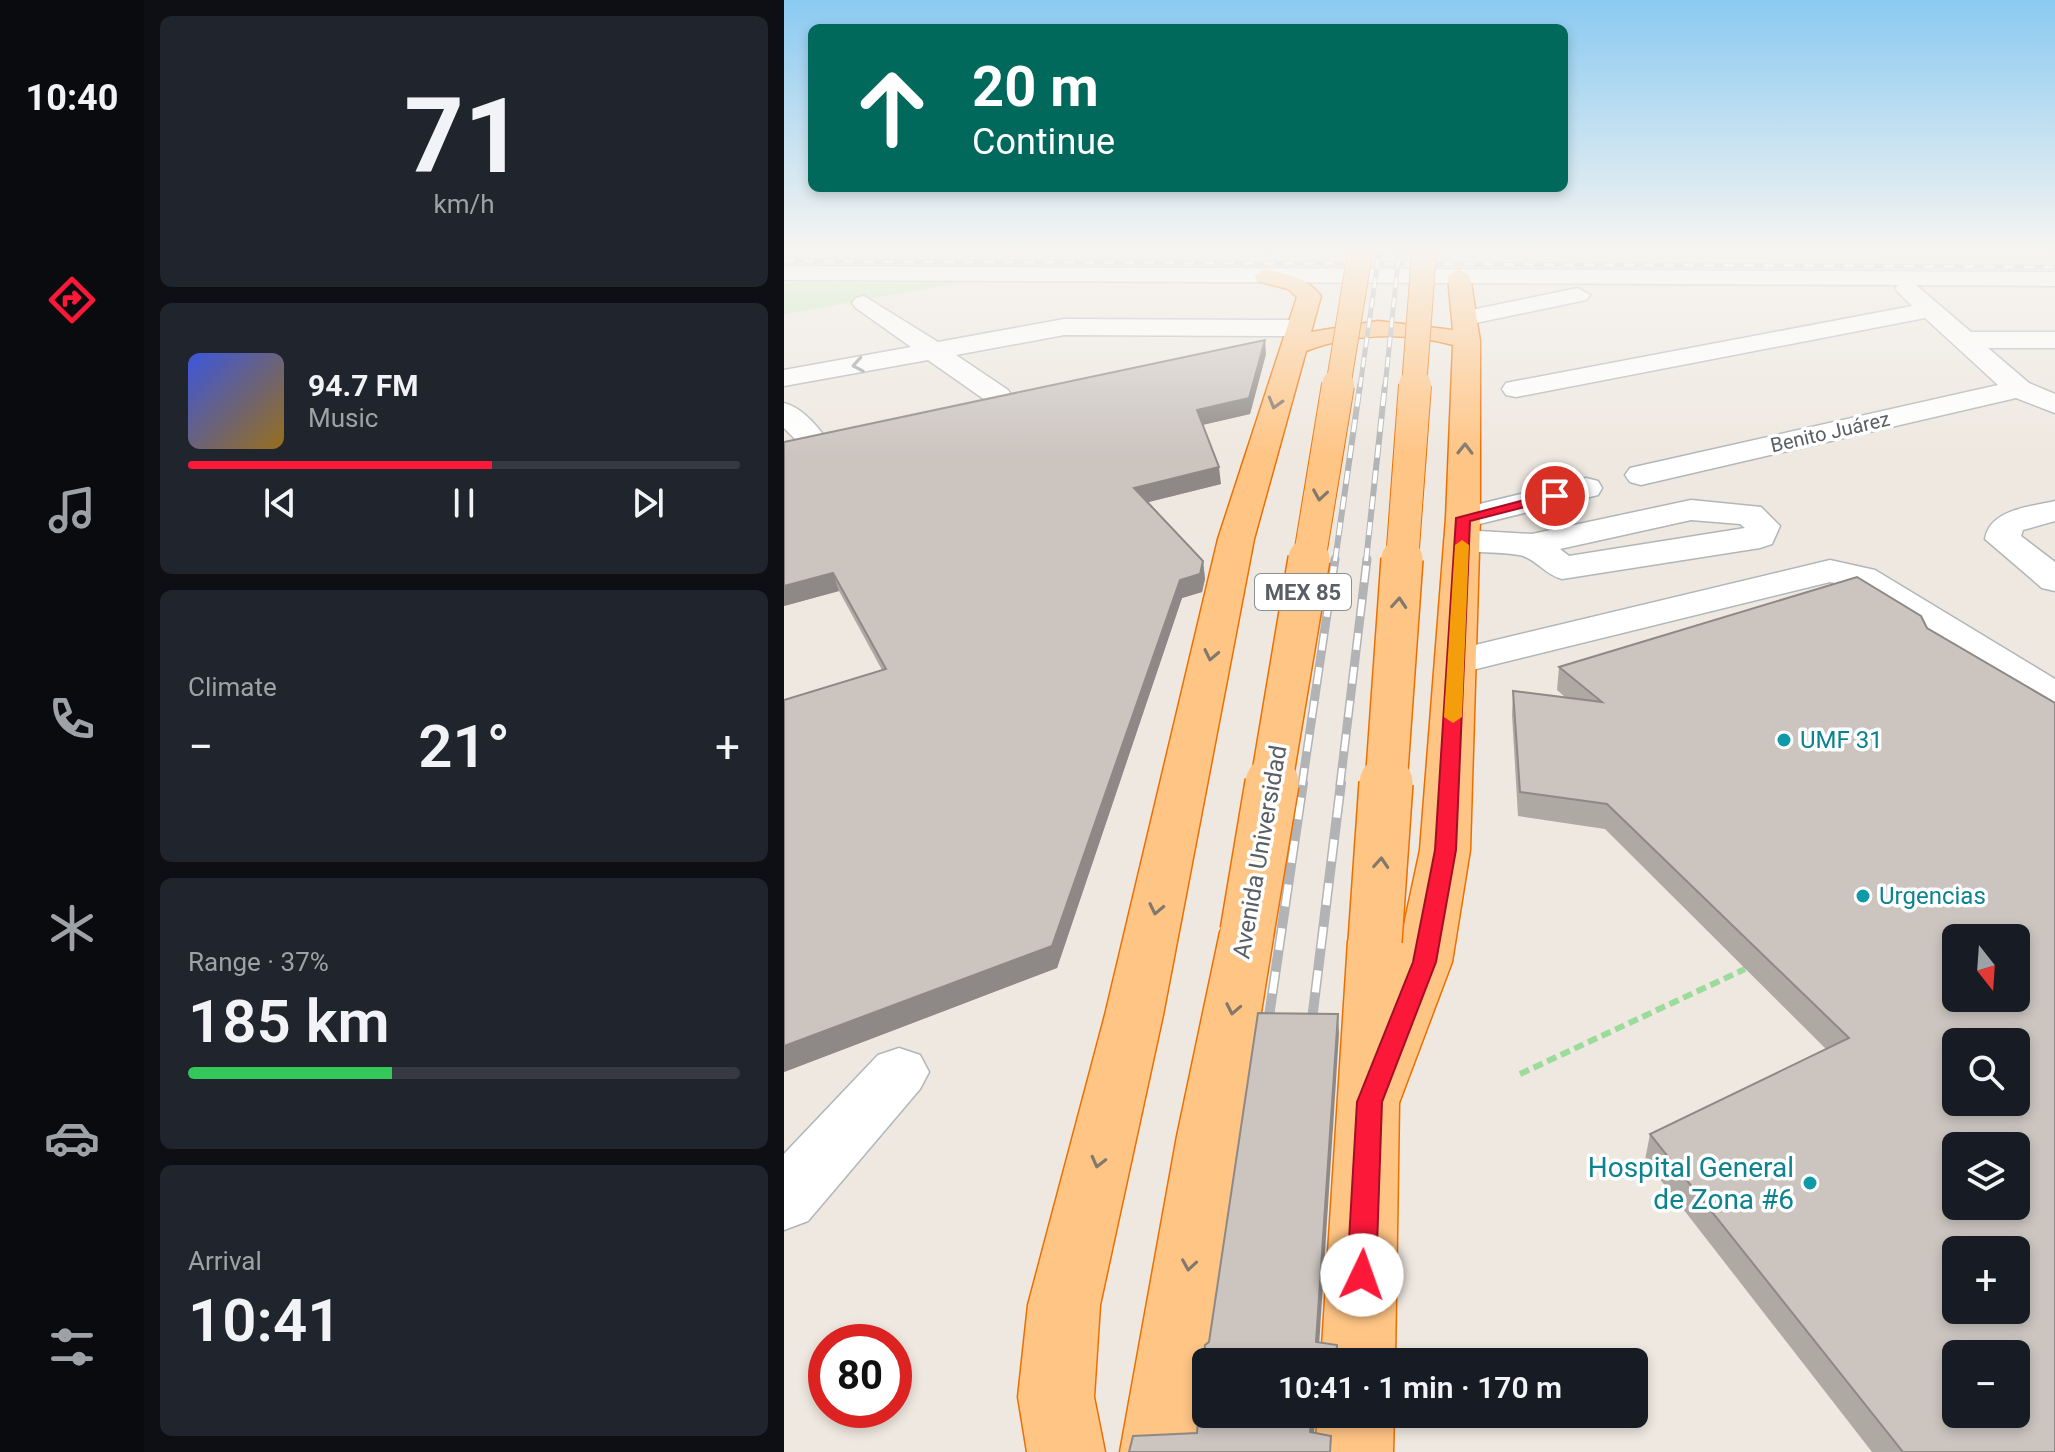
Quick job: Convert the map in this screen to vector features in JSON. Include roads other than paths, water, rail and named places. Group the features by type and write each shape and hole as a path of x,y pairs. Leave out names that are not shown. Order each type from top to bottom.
{"highway":[{"path":"1066,1452 1056,1397 1064,1305 1134,1015 1236,539 1299,321"},
{"name":"Avenida Universidad","path":"1159,1452 1209,1136 1247,932 1349,321"},
{"path":"1359,1348 1375,941 1419,321"},
{"path":"1369,1102 1424,962 1438,903 1445,850 1463,530 1464,321"},
{"path":"1294,338 1314,338 1376,328 1441,334 1466,330"},
{"path":"1354,1452 1355,1428"}],"street":[{"path":"889,321 998,396"},
{"path":"1100,321 1158,350"},
{"path":"1466,330 1501,321"},
{"path":"1516,389 1873,321"},
{"path":"1942,321 2019,389 2055,404"},
{"path":"784,378 1064,327 1109,326 1294,338"},
{"path":"1964,340 2055,340"},
{"name":"Benito Juárez","path":"1641,475 2019,389"},
{"path":"784,412 809,436"},
{"path":"1463,530 1586,488"},
{"path":"1463,530 1532,545 1691,510 1749,514 1763,526 1760,537 1713,547 1562,568 1532,545"},
{"path":"2055,511 2011,523 2004,531 2003,539 2055,580"},
{"path":"1456,662 1830,571 1862,578 2055,697"},
{"path":"784,1200 899,1072"}],"railway":[{"path":"1360,387 1369,321"},
{"path":"1385,387 1392,321"},
{"path":"1335,561 1360,385"},
{"path":"1366,561 1385,385"},
{"path":"1302,785 1335,559"},
{"path":"1340,785 1367,559"},
{"path":"1266,1037 1303,783"},
{"path":"1310,1036 1341,783"}],"place":[{"name":"UMF 31","path":"1784,740"},
{"name":"Urgencias","path":"1863,896"},
{"name":"Hospital General de Zona #6","path":"1810,1183"}]}
